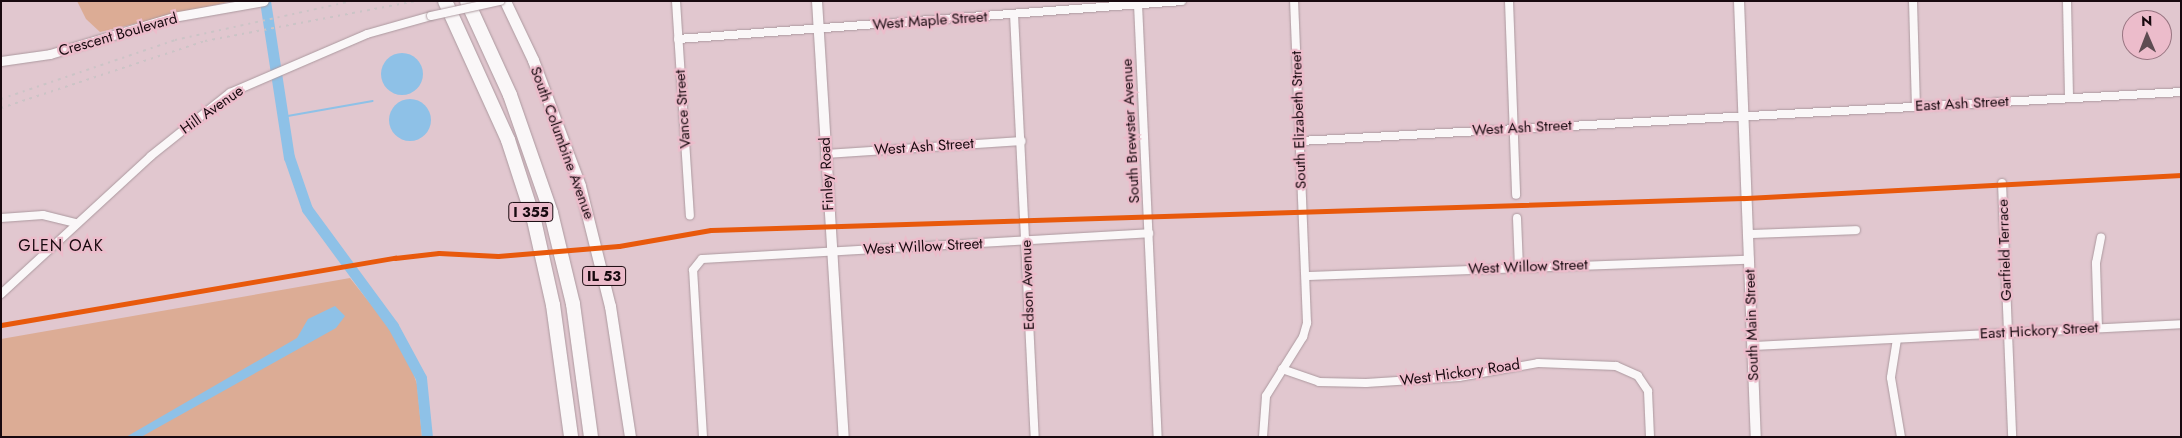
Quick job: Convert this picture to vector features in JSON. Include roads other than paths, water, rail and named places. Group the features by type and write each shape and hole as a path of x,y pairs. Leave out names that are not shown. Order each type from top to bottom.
{"highway":[{"name":"I 355","path":"445,1 502,125 534,220 553,305 571,437"},
{"name":"I 355","path":"467,1 510,95 551,213 573,304 591,437"}],"main road":[{"name":"South Columbine Avenue","path":"505,1 536,68 580,186 608,297 630,437"},
{"name":"Finley Road","path":"817,1 844,437"},
{"name":"South Main Street","path":"1739,1 1756,437"}],"street":[{"name":"Hill Avenue","path":"1,294 76,223 216,104 283,68 367,34 431,16 500,1"},
{"name":"Vance Street","path":"676,1 690,216"},
{"name":"West Maple Street","path":"678,39 1182,1"},
{"name":"South Elizabeth Street","path":"1263,437 1266,396 1307,323 1294,1"},
{"path":"1509,1 1516,195"},
{"path":"1912,1 1916,107"},
{"path":"2067,1 2069,98"},
{"name":"Crescent Boulevard","path":"1,61 50,54 154,22 260,2"},
{"name":"South Brewster Avenue","path":"1138,4 1158,437"},
{"name":"Edson Avenue","path":"1014,14 1022,141 1035,437"},
{"name":"East Ash Street","path":"1744,116 2181,92"},
{"name":"West Ash Street","path":"1300,141 1744,116"},
{"name":"West Ash Street","path":"826,154 1022,141"},
{"name":"Garfield Terrace","path":"2002,183 2012,437"},
{"path":"1,218 43,215 76,223"},
{"path":"1517,218 1519,268"},
{"path":"1748,234 1856,230"},
{"name":"West Willow Street","path":"703,437 693,270 698,261 1149,233"},
{"path":"2098,328 2096,263 2101,237"},
{"name":"West Willow Street","path":"1306,276 1750,260"},
{"name":"East Hickory Street","path":"1753,346 2181,324"},
{"path":"1897,339 1891,378 1901,437"},
{"name":"West Hickory Road","path":"1282,369 1304,379 1356,383 1429,380 1548,363 1616,366 1638,376 1651,401 1650,437"}],"water":[{"path":"406,53 414,56 420,62 423,74 420,86 414,92 398,95 390,92 384,86 381,70 384,62 390,56"},
{"path":"414,99 422,102 428,108 431,120 428,132 422,138 406,141 398,138 392,132 389,116 392,108 398,102"},
{"path":"335,306 345,316 336,328 141,437 126,437 297,338 308,319"}],"waterway":[{"path":"265,1 289,157 307,209 393,326 421,378 427,437"},
{"path":"282,117 373,101"}],"railway":[{"path":"1,99 175,40 352,1"},
{"path":"1,108 205,41 416,1"}],"district":[{"name":"GLEN OAK","path":"61,246"}]}
